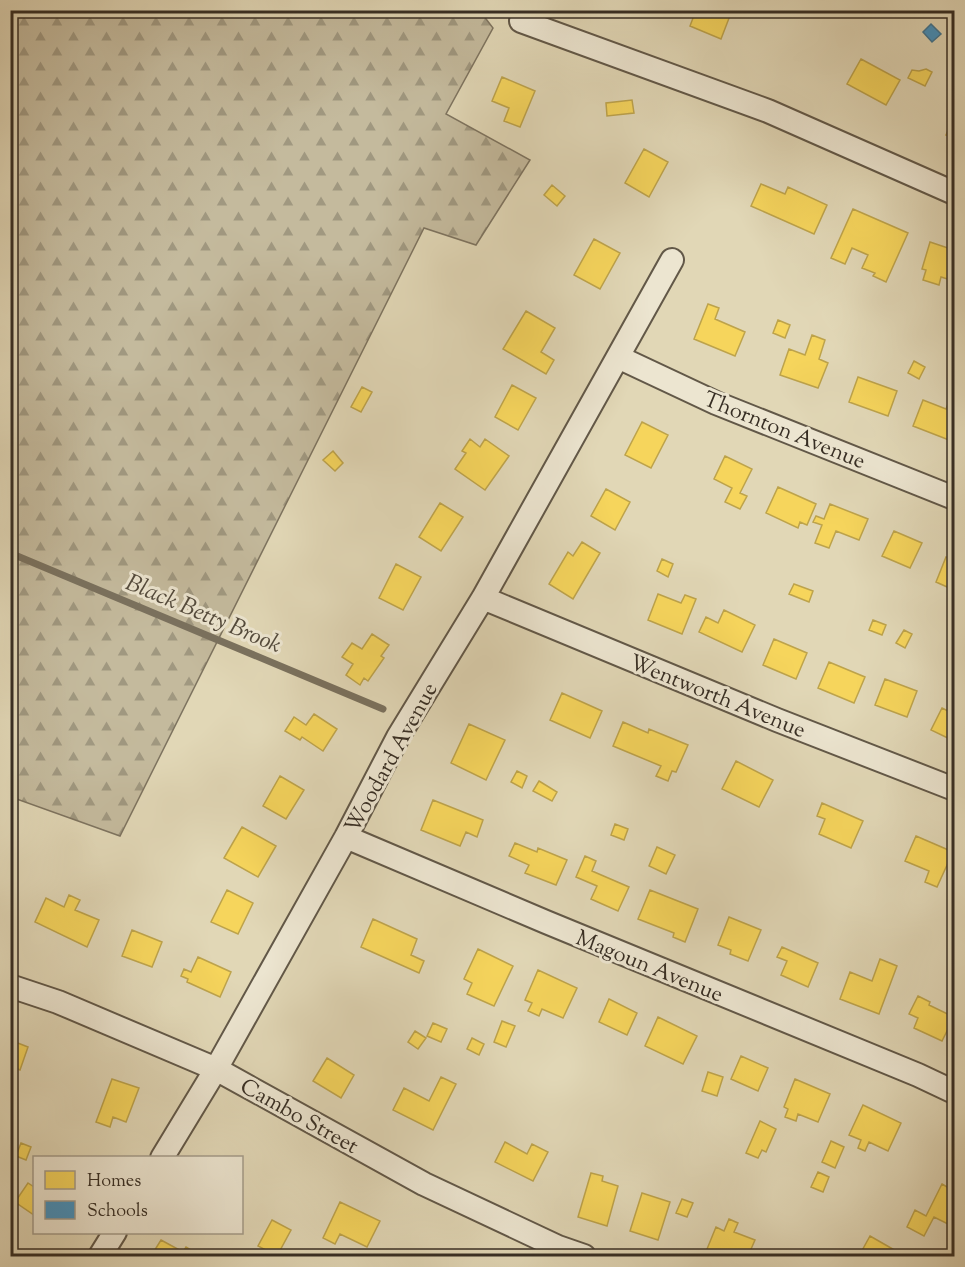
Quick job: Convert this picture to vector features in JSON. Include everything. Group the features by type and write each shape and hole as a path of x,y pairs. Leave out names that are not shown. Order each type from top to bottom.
{"street":[{"path":"521,21 768,111 954,193"},
{"name":"Woodard Avenue","path":"163,1156 216,1069 346,837 398,737 483,598 672,260"},
{"name":"Thornton Avenue","path":"618,357 716,403 954,498"},
{"name":"Wentworth Avenue","path":"483,598 736,704 954,789"},
{"name":"Magoun Avenue","path":"346,837 954,1092"},
{"name":"Cambo Street","path":"10,986 58,1002 216,1069 424,1184 584,1257"},
{"path":"100,1257 114,1234"}],"green space":[{"path":"11,10 480,11 493,28 446,114 530,160 476,245 424,228 120,836 11,797"}],"building: Homes":[{"path":"696,10 724,10 731,13 721,39 690,26"},
{"path":"861,59 900,80 886,105 847,84"},
{"path":"926,69 932,72 925,86 908,78 912,70"},
{"path":"502,77 535,91 520,127 504,121 509,108 492,101"},
{"path":"632,100 634,113 607,116 606,103"},
{"path":"954,116 954,138 946,135"},
{"path":"644,149 668,162 649,197 625,183"},
{"path":"761,184 785,194 788,187 827,205 814,234 751,206"},
{"path":"552,185 565,196 557,206 544,195"},
{"path":"853,209 908,233 886,282 873,276 875,273 862,268 868,255 852,248 845,264 831,258"},
{"path":"594,239 620,253 600,289 574,275"},
{"path":"930,242 954,250 954,281 941,277 939,285 923,280 926,270 922,269"},
{"path":"708,304 719,308 715,319 745,332 735,356 694,339"},
{"path":"526,311 555,328 541,352 554,360 546,374 503,349"},
{"path":"778,320 790,325 785,338 773,333"},
{"path":"812,335 825,340 819,359 828,363 818,388 780,375 789,349 805,355"},
{"path":"914,361 925,367 919,379 908,373"},
{"path":"858,377 897,391 888,416 849,402"},
{"path":"512,385 536,398 518,430 495,417"},
{"path":"362,387 372,392 361,412 351,407"},
{"path":"954,388 954,428 949,440 913,426 923,400 946,409"},
{"path":"642,422 668,435 651,468 625,455"},
{"path":"470,439 480,447 485,439 509,456 485,490 455,469 466,453 462,451"},
{"path":"333,451 343,463 335,471 323,460"},
{"path":"725,456 752,469 740,493 747,496 740,509 725,502 732,488 714,479"},
{"path":"778,487 816,504 807,525 800,522 798,528 766,513"},
{"path":"606,489 630,502 615,530 591,516"},
{"path":"440,503 463,517 441,551 419,537"},
{"path":"830,504 868,519 859,540 836,531 829,548 815,543 822,525 813,522 816,516 824,519"},
{"path":"894,531 922,543 910,568 882,556"},
{"path":"582,542 600,553 573,599 549,584 568,552 573,556"},
{"path":"946,557 954,560 954,590 936,582"},
{"path":"662,559 673,564 668,577 657,571"},
{"path":"396,564 421,577 403,610 379,598"},
{"path":"794,584 813,591 809,602 789,594"},
{"path":"658,594 681,603 685,595 696,599 682,634 648,620"},
{"path":"724,610 755,625 742,652 699,632 706,617 718,623"},
{"path":"873,620 886,625 882,635 869,630"},
{"path":"904,630 912,634 905,648 896,643"},
{"path":"372,634 389,645 381,656 384,658 368,681 364,678 360,685 346,675 353,664 342,657 352,643 362,649"},
{"path":"774,639 807,653 796,679 763,665"},
{"path":"829,662 865,677 854,703 818,688"},
{"path":"885,679 917,691 907,717 875,705"},
{"path":"562,693 602,711 590,738 550,720"},
{"path":"942,708 954,714 954,741 931,730"},
{"path":"314,714 337,729 323,751 302,737 300,740 285,731 294,717 306,725"},
{"path":"623,722 648,733 649,729 688,745 676,772 672,771 668,781 656,776 661,766 613,746"},
{"path":"469,724 505,740 486,780 451,763"},
{"path":"736,761 773,780 759,807 722,789"},
{"path":"517,771 527,776 522,788 511,782"},
{"path":"280,776 304,790 286,819 263,806"},
{"path":"539,781 557,792 552,801 533,791"},
{"path":"433,800 483,820 477,837 466,832 460,846 421,830"},
{"path":"822,803 863,821 851,848 819,834 825,819 817,816"},
{"path":"615,824 628,829 624,840 611,835"},
{"path":"242,827 276,846 258,877 224,858"},
{"path":"916,836 953,852 937,887 925,882 929,871 905,861"},
{"path":"515,843 537,852 538,848 567,860 556,885 525,873 529,865 509,856"},
{"path":"657,847 675,855 666,874 649,866"},
{"path":"585,856 596,861 592,871 629,887 618,911 591,899 597,886 576,877"},
{"path":"227,890 253,903 238,934 211,922"},
{"path":"650,890 698,909 685,942 673,937 674,933 638,919"},
{"path":"69,895 80,900 75,910 99,920 87,947 35,922 46,898 64,907"},
{"path":"729,917 761,930 748,961 730,954 731,950 718,945"},
{"path":"373,919 417,939 411,955 424,961 419,973 361,947"},
{"path":"132,930 162,942 152,967 122,956"},
{"path":"782,947 818,963 808,987 781,975 787,961 777,957"},
{"path":"478,949 513,966 494,1006 467,994 472,983 464,979"},
{"path":"198,957 231,972 220,997 187,982 188,979 181,976 184,969 191,972"},
{"path":"880,959 897,966 879,1014 840,999 850,972 872,981"},
{"path":"538,970 577,988 563,1018 542,1009 539,1016 528,1011 532,1003 525,1000"},
{"path":"918,996 930,1002 929,1005 954,1017 942,1041 914,1028 918,1018 909,1014"},
{"path":"609,999 637,1013 627,1035 599,1022"},
{"path":"658,1017 697,1036 683,1064 645,1046"},
{"path":"502,1021 515,1026 506,1047 494,1042"},
{"path":"433,1023 447,1029 441,1042 427,1036"},
{"path":"415,1031 426,1038 418,1049 408,1042"},
{"path":"472,1038 484,1044 479,1055 467,1049"},
{"path":"10,1040 28,1047 20,1070 10,1066"},
{"path":"741,1056 768,1068 758,1091 731,1079"},
{"path":"327,1058 354,1075 341,1098 313,1081"},
{"path":"708,1072 723,1077 717,1096 702,1091"},
{"path":"441,1077 456,1084 433,1130 393,1110 404,1088 429,1101"},
{"path":"112,1079 139,1088 126,1122 113,1117 110,1127 96,1122"},
{"path":"795,1079 830,1094 818,1122 798,1114 796,1121 785,1117 788,1109 784,1107"},
{"path":"863,1105 901,1123 888,1151 869,1142 865,1151 858,1148 861,1140 849,1135"},
{"path":"760,1121 776,1129 766,1152 762,1150 758,1158 746,1153"},
{"path":"831,1141 844,1147 835,1168 822,1162"},
{"path":"505,1142 527,1154 532,1144 548,1152 533,1181 495,1162"},
{"path":"21,1143 31,1147 26,1160 16,1156"},
{"path":"818,1172 829,1177 823,1192 811,1187"},
{"path":"591,1173 603,1176 602,1181 618,1186 607,1226 578,1217"},
{"path":"28,1183 33,1186 33,1214 15,1202"},
{"path":"942,1184 954,1191 954,1227 934,1217 924,1236 907,1227 915,1210 926,1216"},
{"path":"642,1193 670,1202 658,1240 630,1231"},
{"path":"682,1199 693,1203 687,1217 676,1213"},
{"path":"340,1202 380,1221 367,1247 340,1234 335,1244 323,1238"},
{"path":"729,1219 738,1223 734,1232 755,1240 748,1256 725,1256 707,1249 716,1227 724,1231"},
{"path":"272,1220 291,1230 277,1256 258,1246"},
{"path":"870,1236 898,1252 895,1256 859,1256"},
{"path":"161,1240 183,1252 186,1247 191,1250 188,1255 192,1256 151,1256"}],"building: Schools":[{"path":"931,24 941,34 932,42 923,32"}],"waterway":[{"name":"Black Betty Brook","path":"10,553 383,709"}]}
